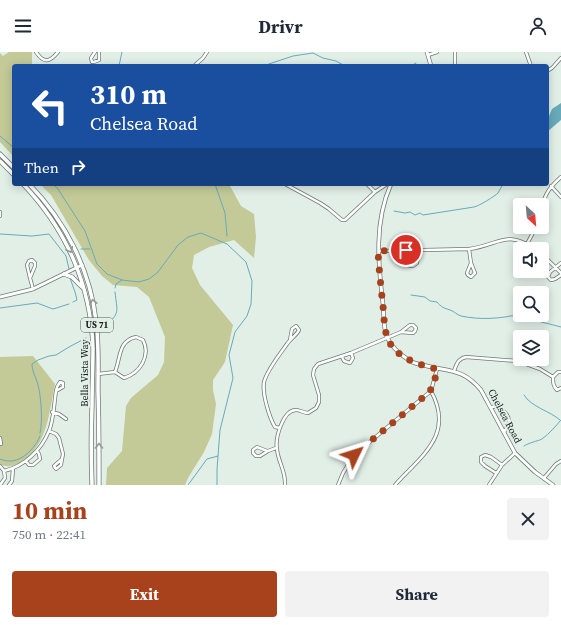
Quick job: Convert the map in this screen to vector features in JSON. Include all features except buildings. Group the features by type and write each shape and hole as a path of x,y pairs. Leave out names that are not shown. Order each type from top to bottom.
{"main road":[{"path":"0,154 12,166"},
{"path":"0,161 12,173"},
{"name":"Bella Vista Way","path":"25,186 40,203 61,233 77,268 84,290 90,317 93,348 92,485"},
{"name":"Bella Vista Way","path":"31,186 43,199 62,225 82,265 90,290 98,336 99,485"},
{"path":"64,274 72,276 84,290"}],"street":[{"path":"36,52 40,58 46,61 52,59 58,52"},
{"path":"95,52 91,58 92,62 99,60 99,52"},
{"path":"196,64 207,52"},
{"path":"430,64 427,53 437,52"},
{"path":"455,52 455,64"},
{"path":"526,52 530,64"},
{"path":"549,70 561,58"},
{"path":"560,178 561,183"},
{"path":"544,198 551,186 560,178"},
{"path":"289,186 325,206 342,220 345,220 374,192 384,186"},
{"path":"369,186 374,192"},
{"name":"Chelsea Road","path":"390,186 383,208 378,251 383,316 387,337 393,347 402,356 412,362 437,369 454,371 475,382 481,390 515,453 525,463 553,485"},
{"path":"551,186 561,197"},
{"path":"378,251 469,249 482,247 509,238 518,239 523,242"},
{"path":"469,249 471,263 475,274 471,277 467,273 471,263"},
{"path":"406,250 406,260 410,266 417,263 418,250"},
{"path":"30,278 35,266 35,263 32,260 29,260 27,265 30,278 33,289"},
{"path":"549,261 555,267 561,274 553,280 549,278 548,274 555,267 561,263"},
{"path":"0,297 33,289 82,265"},
{"path":"285,485 284,473 276,448 280,428 286,417 292,411 297,410 308,413 312,412 316,408 319,402 319,395 313,379 314,369 318,364 324,361 342,357 401,332 410,326 413,325 416,328 413,333 401,332"},
{"path":"280,428 275,427 270,416 264,390 264,382 272,366 290,340 298,332 296,326 292,329 290,340"},
{"path":"98,374 115,372 124,378 132,376 140,368 146,354 146,345 143,340 136,337 130,338 123,343 115,372"},
{"path":"342,357 344,361 350,363 353,359 351,353"},
{"path":"454,371 457,362 466,356 518,361 540,368 553,377 554,387 557,390 561,388"},
{"path":"338,485 354,455 431,391 437,369"},
{"path":"553,377 558,372 561,372"},
{"path":"4,471 13,469 26,461 37,451 49,431 56,391"},
{"path":"394,485 420,461 433,443 439,420 437,402 431,391"},
{"path":"491,408 497,406 506,414 509,421 504,432"},
{"path":"52,412 59,414 66,419"},
{"path":"49,431 56,434 59,438 63,454 62,459"},
{"path":"0,438 1,444"},
{"path":"268,451 257,447 253,450 253,453 256,456 260,456 276,448"},
{"path":"26,461 29,465 33,465 40,459 37,451"},
{"path":"489,485 502,465 515,453"},
{"path":"496,473 481,462 481,457 485,455 491,457 502,465"},
{"path":"544,478 556,464 561,461"},
{"path":"0,466 4,471 5,478 0,485"},
{"path":"9,485 12,481 13,469"}],"green space":[{"path":"9,52 32,52 32,64 12,64 12,155 0,142 0,53 3,56"},
{"path":"42,186 230,186 241,206 254,214 256,237 254,258 234,240 209,247 194,255 192,268 200,285 233,325 225,362 213,380 213,390 216,404 212,434 204,452 185,485 106,485 107,468 122,451 126,406 131,398 158,375 164,362 165,337 149,297 137,287 113,285 102,276 89,260 51,195"},
{"path":"33,356 55,384 49,417 37,447 30,455 21,462 10,466 5,466 0,464 0,357"}],"water":[{"path":"561,103 561,120 549,130 549,116 552,109"}],"waterway":[{"path":"119,64 122,52"},
{"path":"269,64 293,56 313,53 341,64"},
{"path":"0,136 12,146"},
{"path":"55,186 85,231 97,264 107,274 122,280 139,282 149,279 158,272 178,245 188,237 201,233 227,244 246,262 252,281 251,304 247,316 235,332 229,355 233,378 220,430 217,485"},
{"path":"216,186 225,213 227,236"},
{"path":"394,211 405,213 410,212 415,215 420,213 423,215 474,207 498,193 502,186"},
{"path":"0,234 32,236 49,234 66,256 69,269"},
{"path":"81,249 90,249"},
{"path":"70,278 77,300 73,302"},
{"path":"115,288 116,284 122,280"},
{"path":"104,327 117,312 115,292"},
{"path":"411,295 425,297 430,301 437,302 451,311 468,317 490,318 513,315"},
{"path":"0,308 37,303 53,309 69,304"},
{"path":"542,322 561,327"},
{"path":"40,433 40,395 32,364 38,360 56,355 86,338"},
{"path":"524,395 531,403 560,420"},
{"path":"524,446 542,439 561,420"},
{"path":"0,459 7,461 19,459 32,449 40,436"},
{"path":"188,485 207,459 218,456"}],"route":[{"path":"354,455 431,391 434,381 437,369 412,362 402,356 393,347 387,337 385,328 378,251 406,250"}]}
